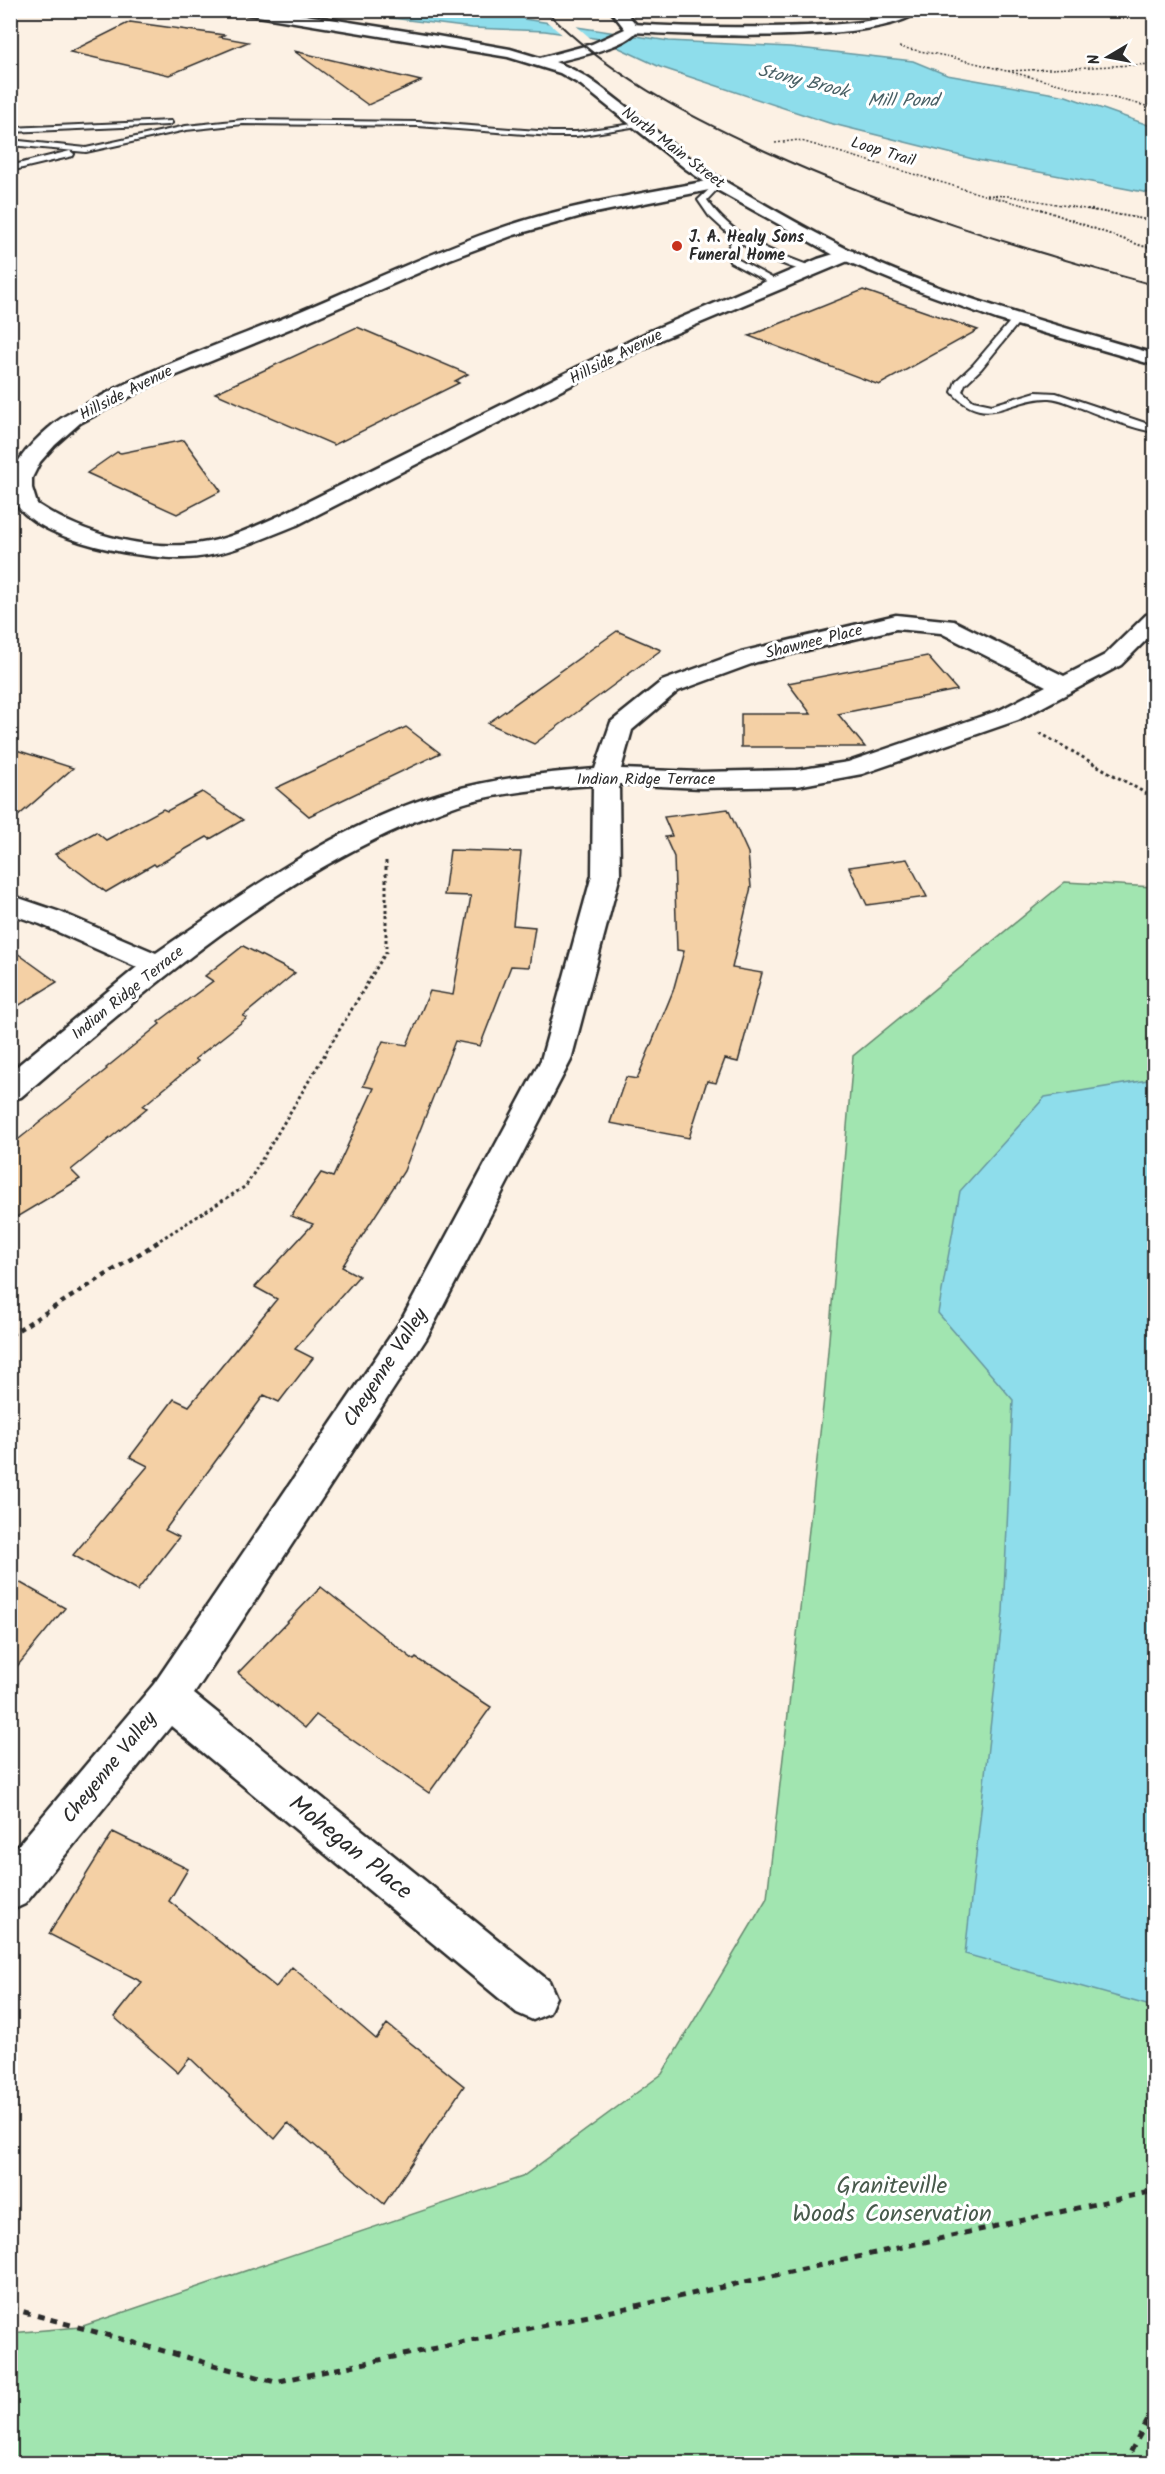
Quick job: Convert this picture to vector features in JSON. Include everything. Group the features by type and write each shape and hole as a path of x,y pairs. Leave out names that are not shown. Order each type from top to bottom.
{"street":[{"name":"North Main Street","path":"246,10 438,40 510,53 541,62 576,76 718,184 847,255 922,286 1017,319 1155,360"},
{"path":"616,10 630,31"},
{"path":"541,62 603,44 630,31 847,27 898,20 914,10"},
{"name":"Hillside Avenue","path":"718,184 567,213 477,242 118,394 75,418 53,435 34,457 22,476 21,486 28,507 36,514 64,528 130,547 184,552 207,550 237,541 289,519 656,335 847,255"},
{"name":"Indian Ridge Terrace","path":"10,1089 158,964 285,877 386,824 454,798 543,781 606,776 700,780 797,777 853,769 1009,715 1113,660 1155,620"},
{"name":"Shawnee Place","path":"606,776 620,727 670,686 749,657 896,622 946,626 1064,686"},
{"name":"Cheyenne Valley","path":"10,1889 168,1698 414,1329 556,1060 606,875 606,776"},
{"path":"10,904 50,918 158,964"},
{"name":"Mohegan Place","path":"168,1698 533,1997"}],"lane":[{"path":"10,130 156,123 243,122 418,124 576,134 639,125"},
{"path":"10,169 186,128 243,122"},
{"path":"10,142 86,150"},
{"path":"718,184 702,200 709,212 736,239 810,269"},
{"path":"736,239 731,252 733,260 778,284"},
{"path":"1017,319 977,367 960,383 957,392 968,403 993,410 1033,395 1059,396 1155,429"}],"path":[{"path":"894,46 1155,108"},
{"path":"1005,71 1057,66 1155,64"},
{"name":"Loop Trail","path":"774,143 798,140 984,195 1047,211 1142,246 1155,248"},
{"name":"Loop Trail","path":"984,195 1010,196 1155,221"},
{"path":"1009,715 1155,798"},
{"path":"10,1335 246,1186 386,952 386,824"},
{"path":"10,2308 275,2382 655,2302 1155,2191"},
{"path":"1124,2463 1148,2420 1155,2400"}],"green space":[{"name":"Graniteville Woods Conservation","path":"1065,882 1154,887 1154,2463 11,2464 11,2333 80,2327 522,2177 662,2074 767,1898 824,1398 853,1056"}],"water":[{"name":"Mill Pond","path":"336,11 519,11 524,19 669,41 790,47 913,61 947,75 1066,96 1154,127 1154,194 977,160 829,123 660,67 600,39 545,31 472,28"},
{"path":"1154,1079 1154,2007 965,1954 1003,1612 1013,1400 938,1313 960,1191 1045,1097"}],"pier":[{"path":"545,20 573,23 595,42 565,37"}],"building":[{"path":"130,22 224,35 220,37 248,42 169,75 70,52"},
{"path":"294,51 421,81 368,105"},
{"path":"863,290 978,330 879,385 749,336"},
{"path":"357,327 468,374 455,381 459,383 334,445 215,393"},
{"path":"184,440 221,491 177,514 87,473 117,452"},
{"path":"617,631 661,650 534,744 488,723"},
{"path":"927,656 957,690 838,714 865,747 741,747 741,714 811,714 788,683"},
{"path":"406,727 440,753 309,816 276,788"},
{"path":"10,748 73,768 10,823"},
{"path":"202,792 243,820 156,866 154,864 106,892 55,854 96,832 106,840 163,809 167,811"},
{"path":"728,809 748,853 751,887 732,968 762,973 738,1062 725,1059 716,1083 707,1081 689,1138 610,1123 626,1077 637,1079 673,991 684,951 677,950 674,857 665,837 672,836 664,817"},
{"path":"450,850 521,852 513,925 535,927 529,967 511,966 480,1046 455,1041 404,1171 342,1267 359,1276 295,1349 313,1358 279,1402 264,1395 165,1530 179,1537 137,1591 73,1555 148,1466 130,1457 174,1399 189,1406 277,1299 255,1287 313,1224 291,1216 321,1173 333,1177 374,1088 363,1086 383,1041 407,1045 430,991 453,995 471,896 444,895"},
{"path":"907,859 927,897 867,905 849,867"},
{"path":"243,946 295,973 243,1016 247,1018 195,1059 198,1061 143,1106 147,1108 71,1170 80,1179 10,1221 10,1146 107,1069 160,1024 158,1022 213,981 205,976"},
{"path":"10,948 57,982 10,1011"},
{"path":"10,1577 65,1608 10,1675"},
{"path":"321,1587 414,1660 416,1658 491,1707 429,1793 316,1715 305,1728 238,1673"},
{"path":"113,1832 188,1869 169,1901 276,1987 292,1967 376,2039 387,2024 464,2086 384,2204 288,2123 275,2139 190,2058 178,2073 114,2017 142,1982 49,1934"}],"railway":[{"path":"545,10 594,54 648,91 765,151 860,191 956,226 1154,285"}],"place":[{"name":"J. A. Healy Sons Funeral Home","path":"677,246"}],"water label":[{"name":"Stony Brook","path":"803,82"}]}
